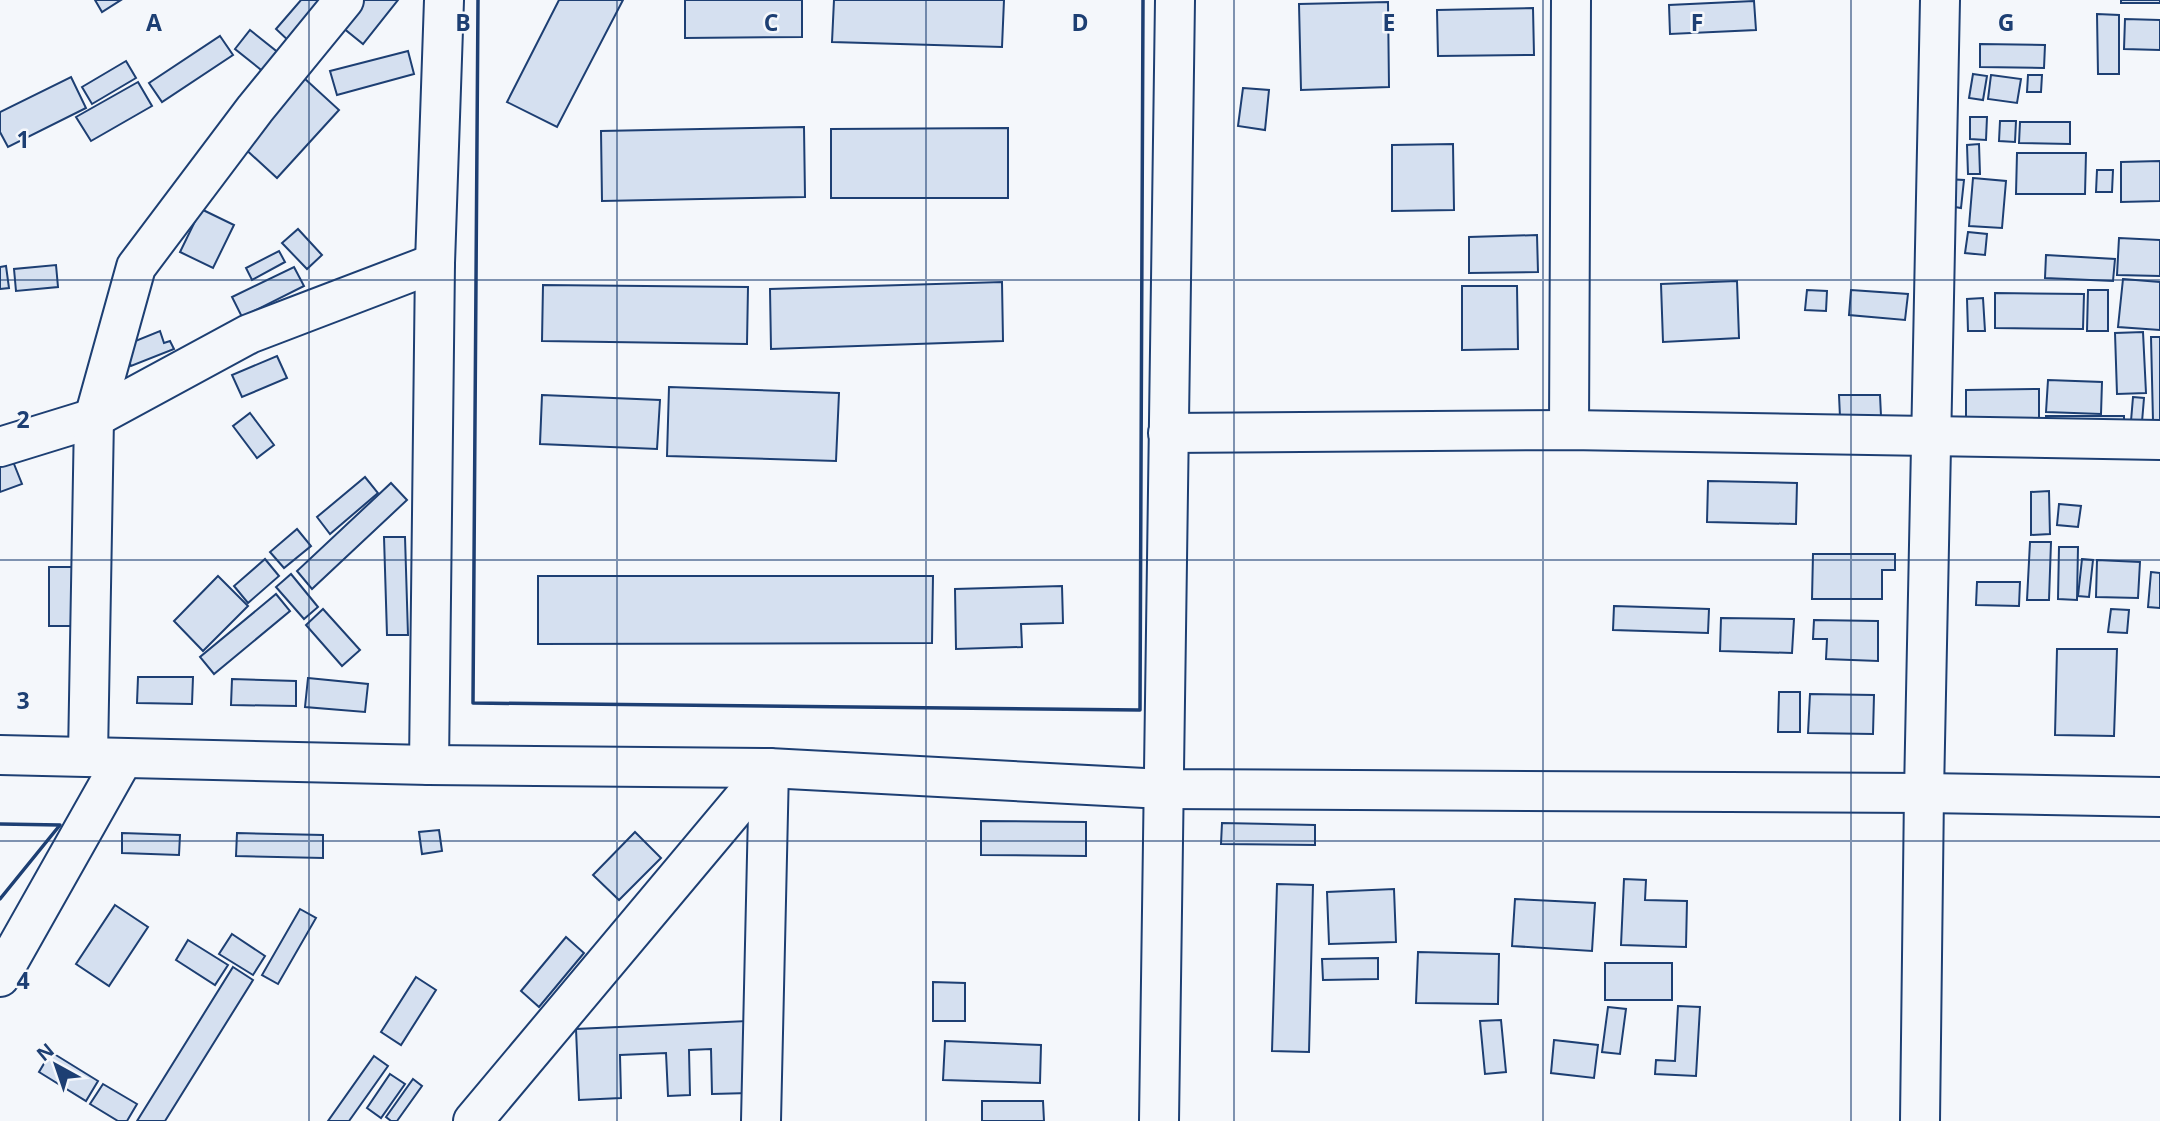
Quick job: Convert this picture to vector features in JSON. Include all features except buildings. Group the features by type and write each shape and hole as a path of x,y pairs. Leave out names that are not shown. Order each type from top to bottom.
{"street":[{"path":"0,977 106,758 94,418 136,267 255,109 344,0"},
{"path":"429,765 435,263 444,0"},
{"path":"1159,1121 1175,0"},
{"path":"1569,429 1572,0"},
{"path":"1920,1121 1930,436 1940,0"},
{"path":"0,447 94,418 249,334 435,263"},
{"path":"1168,433 1569,429 2160,440"},
{"path":"0,755 429,765 769,768 1163,789 1924,793 2160,797"},
{"path":"473,1121 769,768"},
{"path":"761,1121 769,768"}],"wall":[{"path":"478,0 473,703 1140,710 1143,0"},
{"path":"0,824 60,825 0,899"}]}
